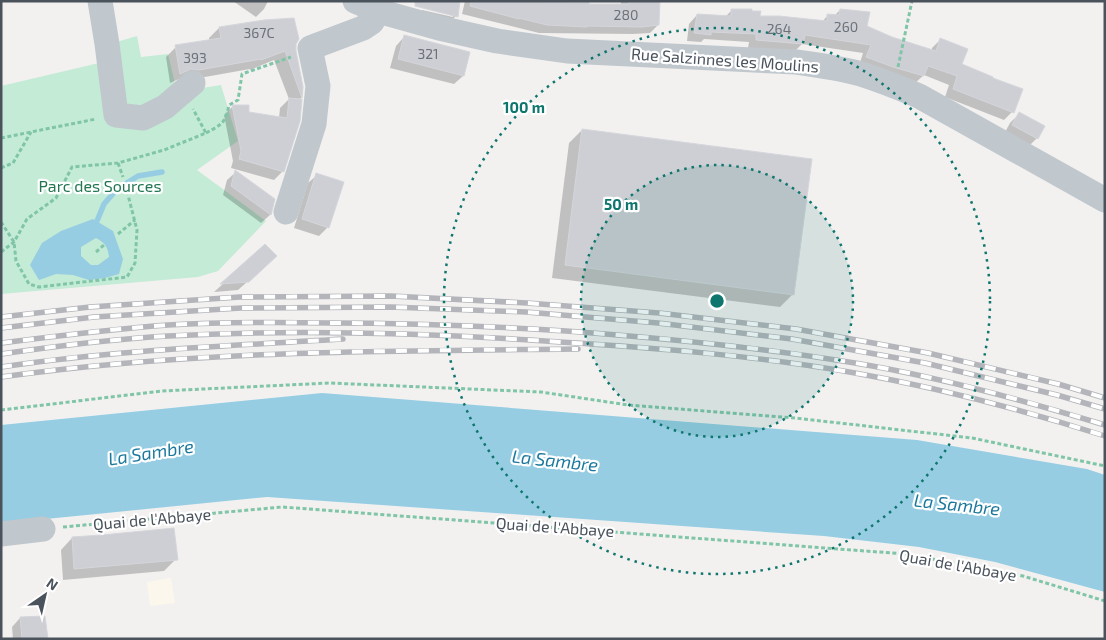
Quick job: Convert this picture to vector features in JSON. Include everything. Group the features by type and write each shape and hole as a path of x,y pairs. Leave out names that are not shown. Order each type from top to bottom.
{"street":[{"path":"100,1 116,115 142,118 165,107 188,87"},
{"name":"Rue Salzinnes les Moulins","path":"355,1 378,11 439,28 497,41 566,50 796,62 828,66 860,74 918,96 1105,200"},
{"path":"286,212 314,124 318,86 310,48 363,28 372,22 378,11"},
{"path":"1,534 42,529"}],"path":[{"path":"894,86 912,1"},
{"path":"1,252 14,242 27,219 56,198 72,167 118,163 164,150 206,133 220,125 226,117 229,105 238,100 242,74 287,59 310,48"},
{"path":"188,87 206,133"},
{"path":"1,138 116,115"},
{"path":"1,168 13,163 31,132"},
{"path":"118,163 123,177"},
{"path":"1,222 14,242 16,261 29,284 39,287 127,277 135,263 137,230 128,195"},
{"path":"118,234 135,220"},
{"path":"96,252 104,245"},
{"path":"1,410 162,391 329,383 540,392 628,405 795,418 972,438 1105,466"},
{"name":"Quai de l'Abbaye","path":"42,529 282,507 906,554 1023,576 1105,601"}],"shaded area":[{"path":"171,578 175,603 150,606 147,582"}],"green space":[{"name":"Parc des Sources","path":"137,36 141,57 168,54 177,92 221,85 238,141 197,170 266,221 218,271 198,277 1,294 1,86 116,59 113,43"}],"water":[{"path":"93,219 113,231 123,259 119,274 89,280 73,275 56,274 39,280 30,265 42,243 61,231","holes":["96,238 107,248 109,257 98,265 91,265 81,256 81,247"]},
{"name":"La Sambre","path":"322,393 917,440 1087,469 1105,475 1105,592 995,562 919,547 824,536 267,497 1,522 1,425"}],"building":[{"path":"415,1 460,1 458,17 415,6"},
{"path":"471,1 629,4 629,1 660,1 659,25 642,27 587,27 547,25 470,6"},
{"path":"731,9 761,11 760,16 827,21 827,14 839,15 840,9 870,12 867,26 892,37 936,51 940,38 968,49 962,64 1023,89 1014,113 953,89 957,76 928,66 924,76 866,57 871,45 805,35 803,44 756,40 756,34 711,32 711,35 694,33 697,14 731,16"},
{"path":"294,18 299,39 296,44 296,51 303,87 302,98 285,51 261,60 199,70 191,69 180,74 175,45 221,38 219,27 264,20"},
{"path":"404,35 470,52 464,76 398,59"},
{"path":"289,98 302,99 300,121 284,172 239,159 241,151 232,105 249,105 249,112 287,118"},
{"path":"1019,112 1045,126 1038,139 1012,125"},
{"path":"582,129 812,159 794,295 565,265"},
{"path":"235,170 275,199 271,215 231,186"},
{"path":"316,173 344,182 329,228 302,219"},
{"path":"265,244 277,256 249,282 220,284"},
{"path":"174,528 178,560 74,569 72,537"},
{"path":"45,616 48,639 22,639 20,617"}],"waterway":[{"path":"97,221 104,204 117,189 138,176 162,172"}],"railway":[{"path":"1,317 90,307 240,297 391,296 527,303 659,313 796,329 928,353 1058,384 1105,398"},
{"path":"1,328 94,317 241,308 391,307 526,312 658,323 792,339 925,363 1057,395 1105,409"},
{"path":"1,343 147,327 229,323 419,324 566,331 711,344 855,363 981,390 1105,425"},
{"path":"1,354 126,339 168,336 315,332 413,334 634,347 782,362 887,379 981,400 1105,436"},
{"path":"1,367 86,356 214,346 343,339"},
{"path":"1,377 73,368 217,357 361,352 578,349"}]}
